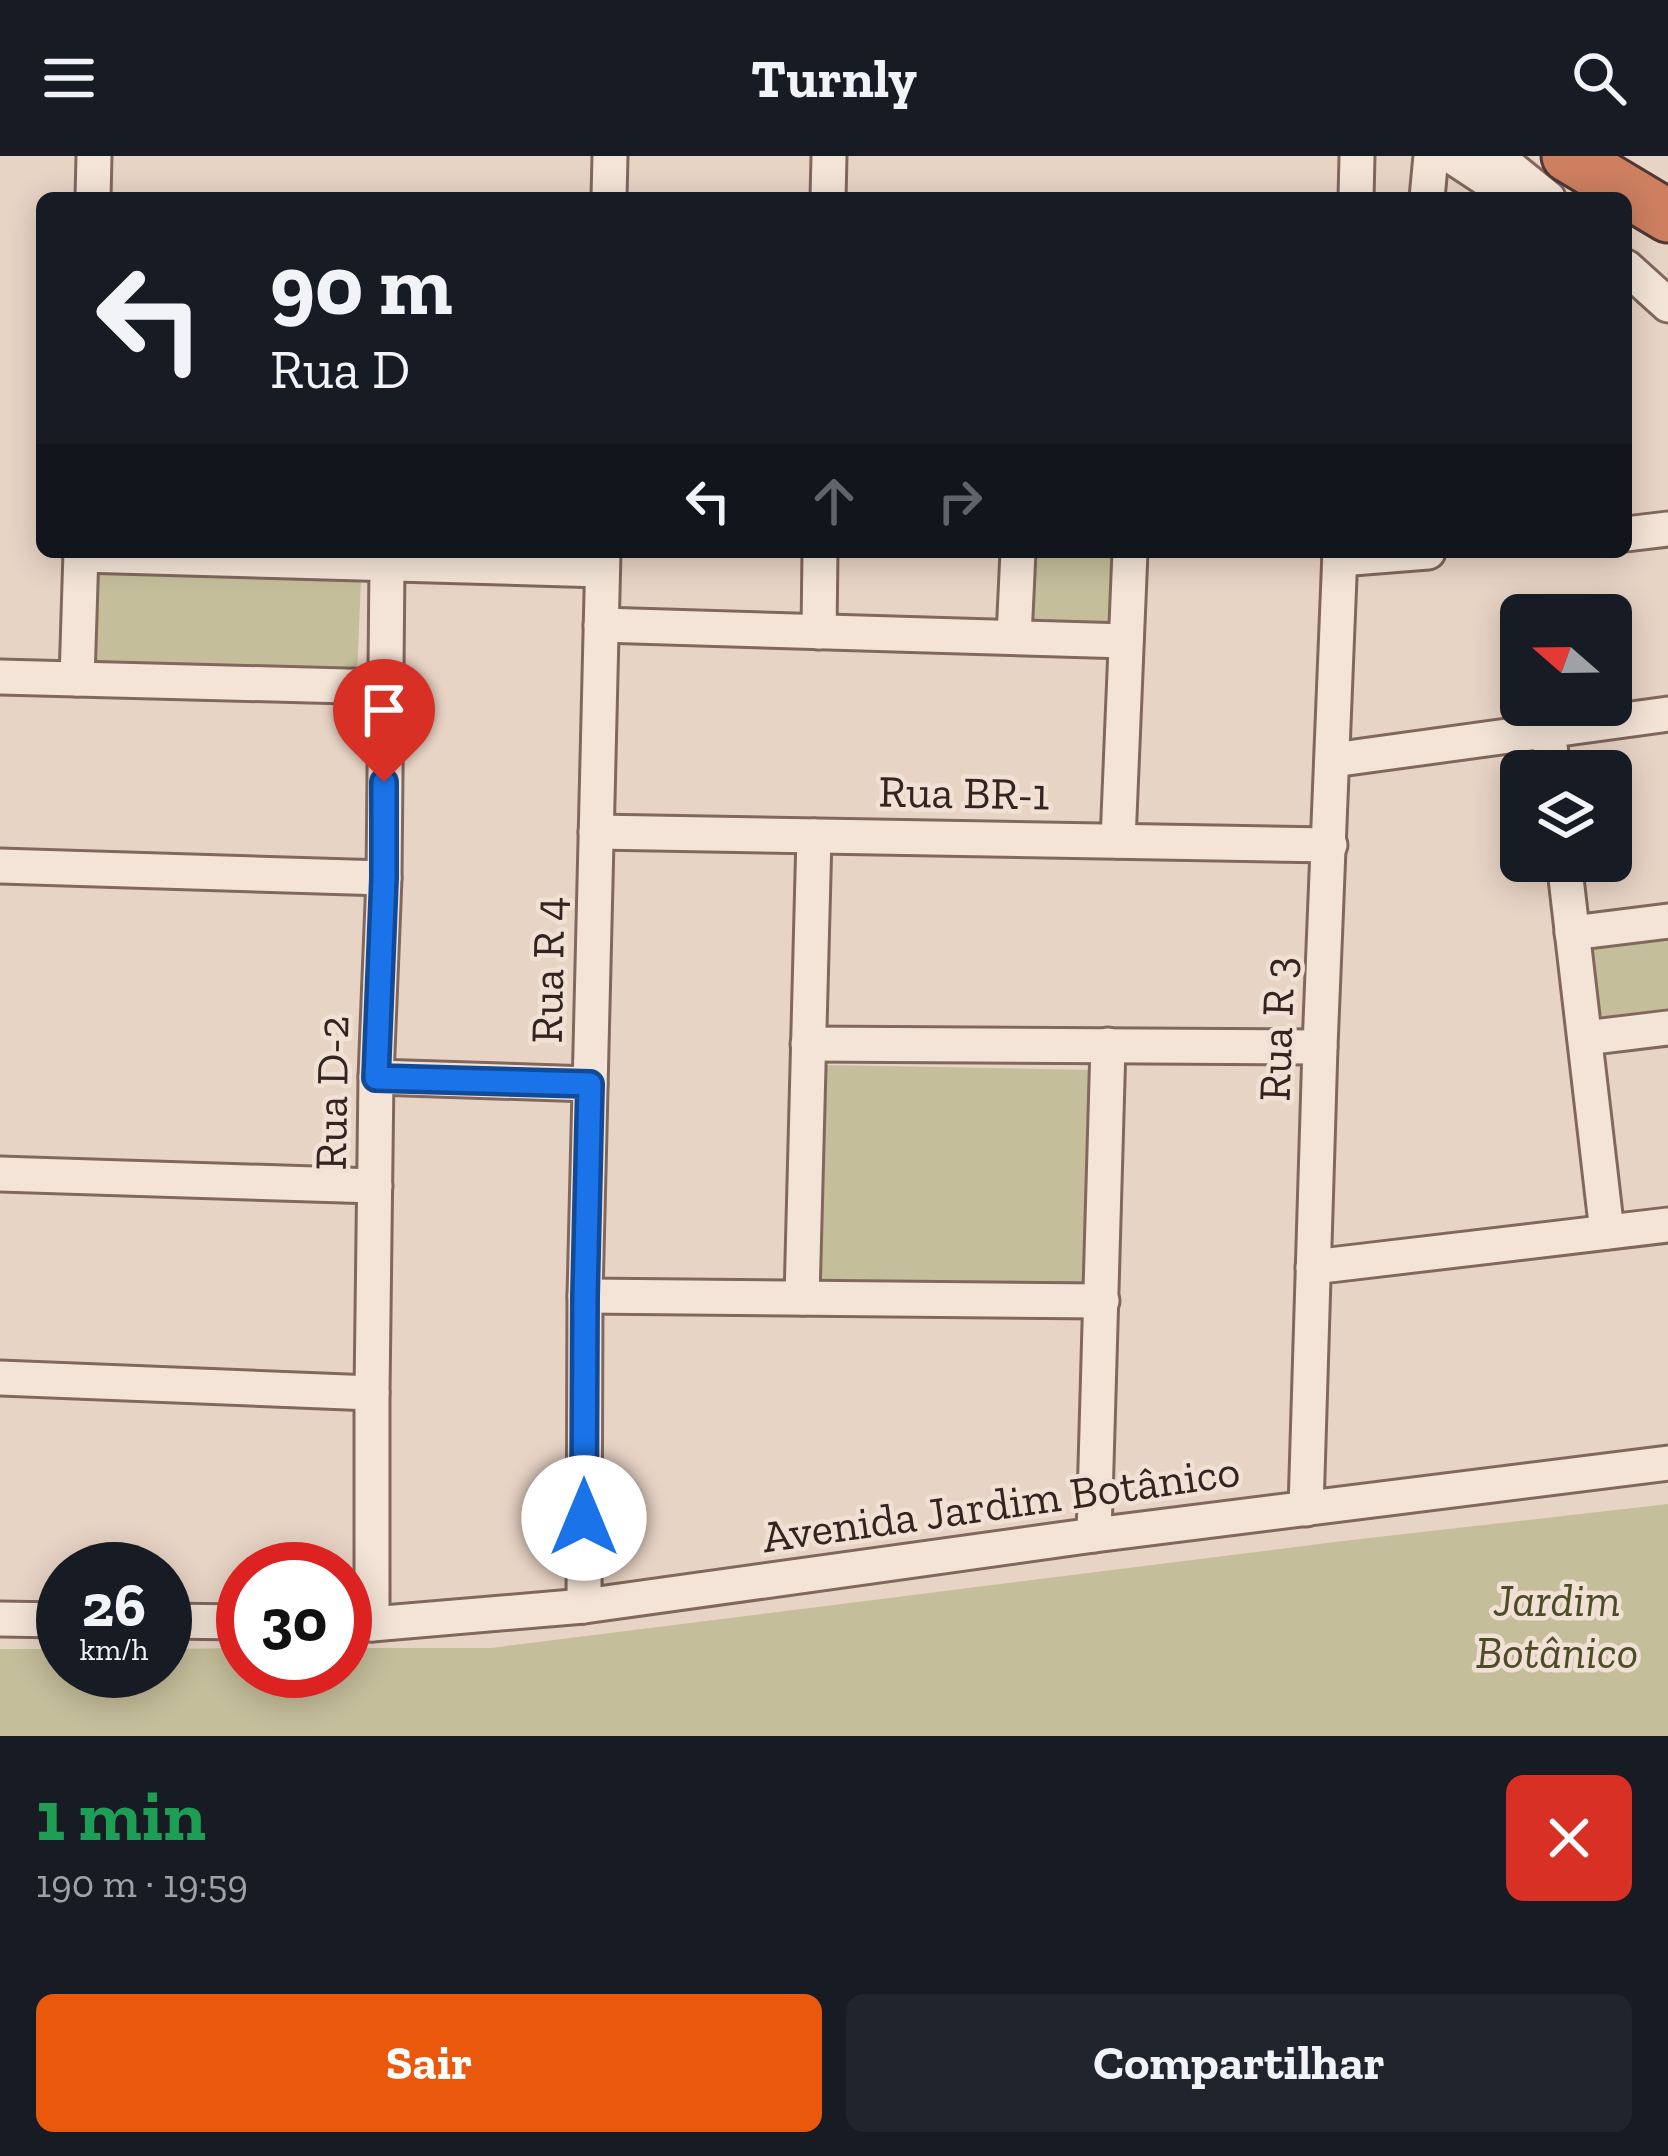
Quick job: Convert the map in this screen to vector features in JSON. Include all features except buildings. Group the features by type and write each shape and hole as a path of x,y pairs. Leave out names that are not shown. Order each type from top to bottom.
{"highway":[{"path":"1568,156 1627,192"},
{"path":"1619,156 1668,205"},
{"path":"1632,195 1668,217"}],"street":[{"path":"92,192 94,156"},
{"path":"609,192 610,156"},
{"path":"828,192 829,156"},
{"path":"1356,192 1357,156"},
{"path":"1496,156 1541,192"},
{"path":"1428,192 1433,158 1490,181 1502,192"},
{"path":"1632,272 1668,305"},
{"path":"1632,533 1668,529"},
{"path":"77,679 81,558"},
{"path":"208,558 387,565 603,561"},
{"path":"819,632 820,558"},
{"path":"1014,637 1018,558"},
{"path":"1118,841 1130,558"},
{"name":"Rua R 3","path":"1306,1509 1340,558"},
{"name":"Rua R 4","path":"584,1606 585,1296 603,561"},
{"name":"Rua D-2","path":"363,1542 372,1393 387,565"},
{"path":"601,625 1126,640"},
{"path":"0,676 384,687"},
{"path":"1333,760 1668,714"},
{"path":"1548,729 1550,750"},
{"name":"Rua BR-1","path":"596,832 1330,845"},
{"path":"802,1298 814,836"},
{"path":"0,866 384,878"},
{"path":"1566,882 1607,1232"},
{"path":"1572,933 1668,921"},
{"path":"1585,1038 1668,1028"},
{"path":"808,1044 1320,1046"},
{"path":"1094,1534 1108,1046"},
{"path":"376,1078 590,1084"},
{"path":"0,1174 375,1186"},
{"path":"1313,1267 1668,1225"},
{"path":"585,1296 1102,1301"},
{"path":"0,1378 372,1393"},
{"name":"Avenida Jardim Botânico","path":"372,1623 584,1606 1094,1534 1668,1463"},
{"path":"0,1619 36,1620"}],"green space":[{"path":"1033,558 1119,558 1116,629 1031,626"},
{"path":"99,571 361,581 357,674 96,664"},
{"path":"1668,934 1668,1015 1600,1022 1592,942"},
{"path":"823,1065 1095,1070 1090,1292 819,1287"},
{"name":"Jardim Botânico","path":"1668,1504 1668,1736 0,1736 0,1649 36,1649 36,1698 192,1698 192,1649 216,1648 216,1698 372,1698 372,1648 491,1648"}],"route":[{"path":"384,782 376,1078 590,1084 584,1518"}]}
